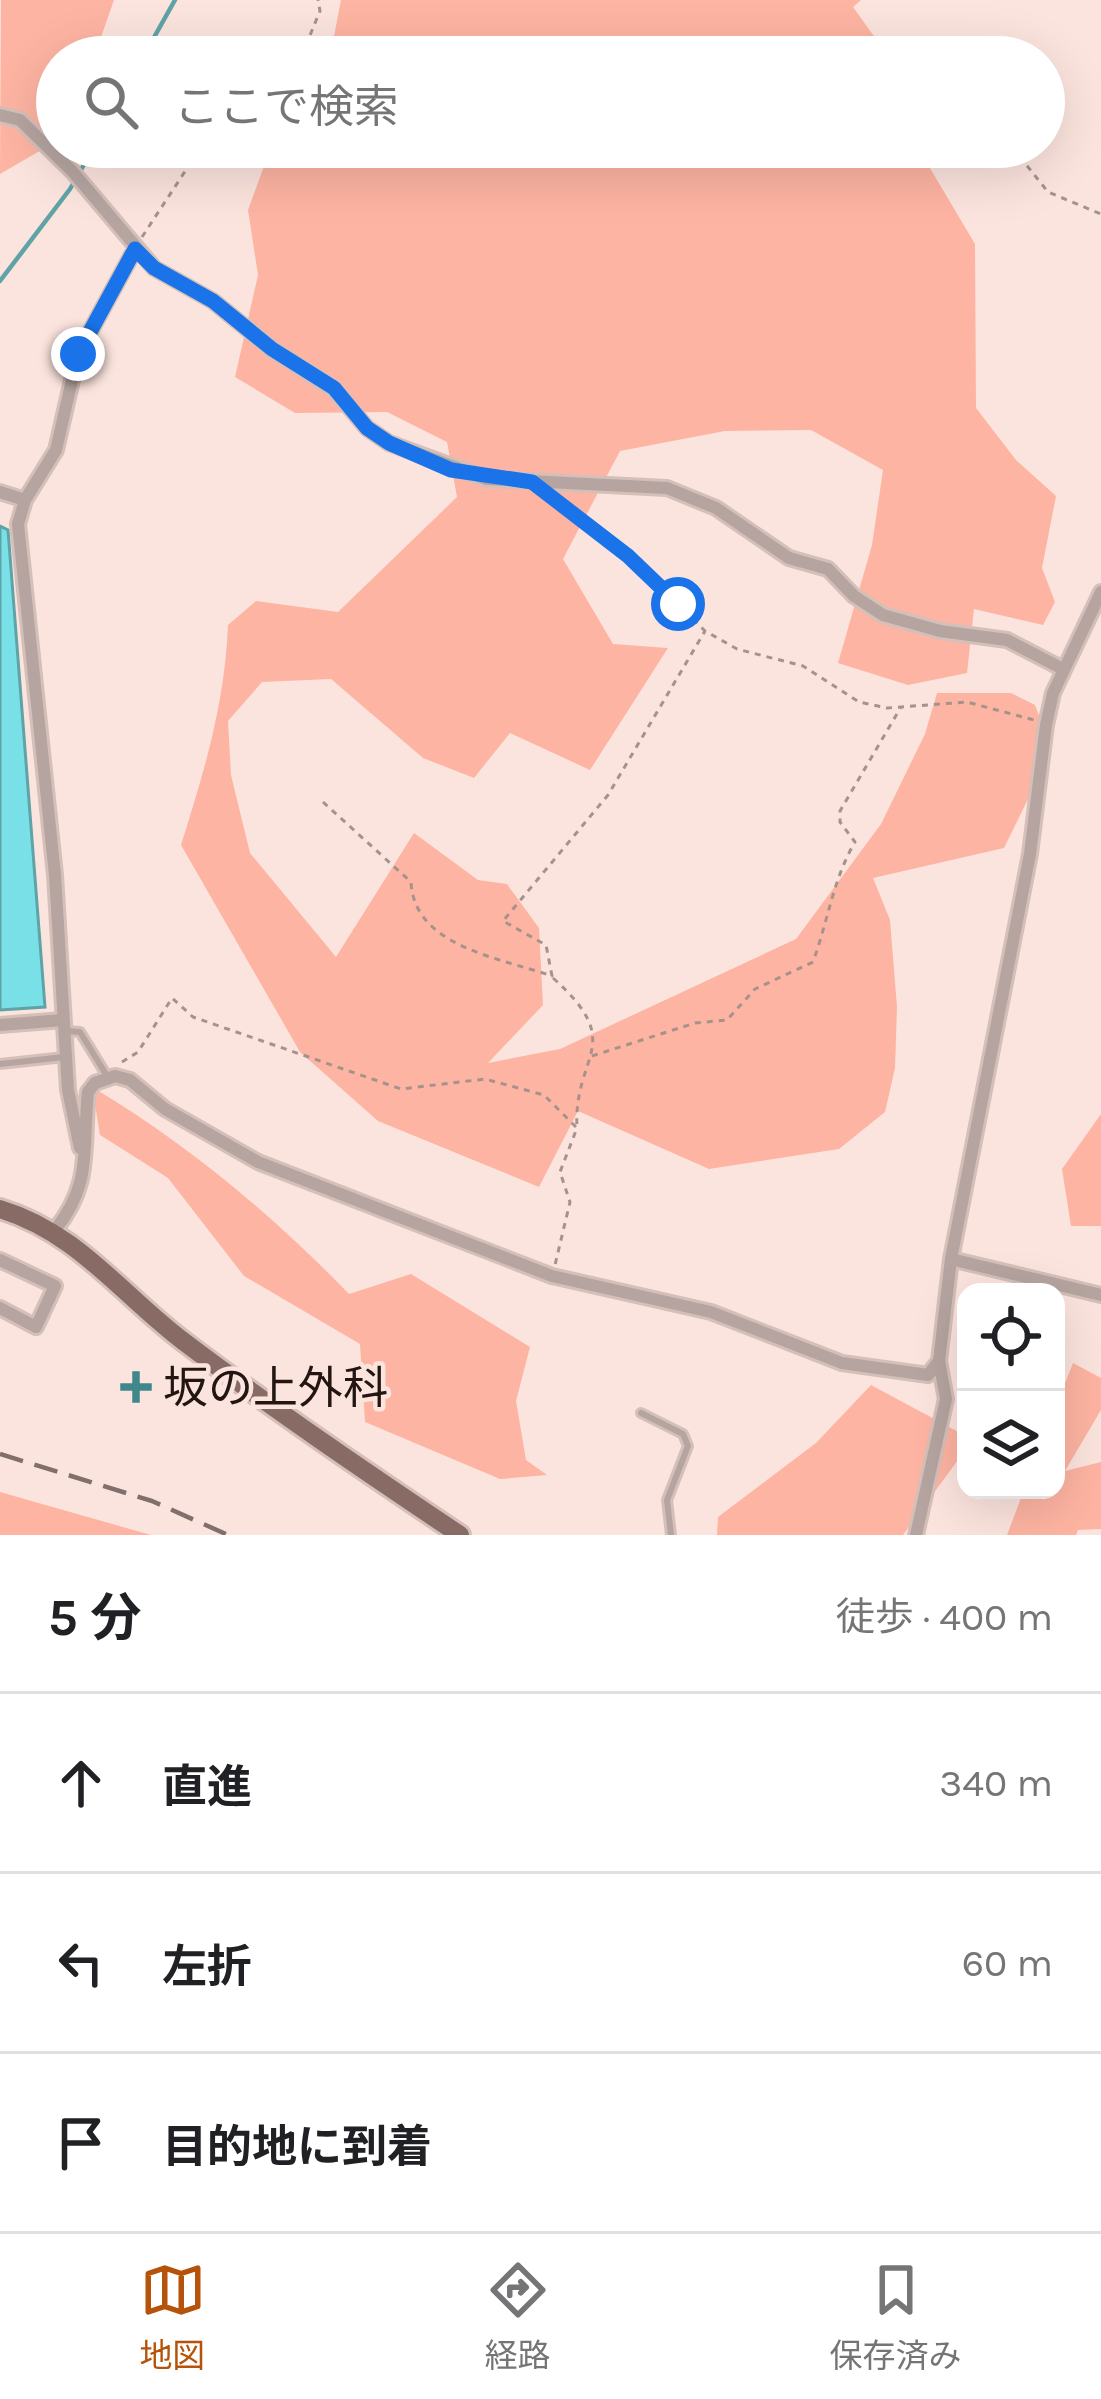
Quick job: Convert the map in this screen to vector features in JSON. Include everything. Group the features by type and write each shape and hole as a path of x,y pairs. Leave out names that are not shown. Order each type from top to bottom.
{"main road":[{"path":"0,1209 55,1230 180,1338 460,1535"}],"street":[{"path":"0,115 20,120 36,136"},
{"path":"68,168 154,268 213,301 272,349 334,388 367,428 389,443 451,470 532,482 626,483 686,494 736,520 789,559 829,569 854,596 883,615 940,631 1007,640 1063,669"},
{"path":"85,1160 72,1124 64,1057 55,875 18,524 25,500 56,450 78,354 135,249"},
{"path":"0,492 25,500"},
{"path":"916,1535 946,1399 939,1361 951,1259 1030,854 1046,725 1063,669 1101,592"},
{"path":"0,1024 63,1026"},
{"path":"55,1230 80,1193 88,1092 107,1076 130,1080 164,1109 258,1162 552,1276 711,1312 871,1371 928,1375 939,1361"},
{"path":"951,1259 1101,1295"},
{"path":"0,1260 55,1286 36,1327 0,1308"}],"lane":[{"path":"63,1026 80,1032 107,1076"},
{"path":"0,1064 64,1057"},
{"path":"641,1413 683,1434 688,1446 667,1500 671,1535"}],"path":[{"path":"310,36 320,11 318,0"},
{"path":"135,249 187,168"},
{"path":"1029,168 1048,192 1101,214"},
{"path":"532,482 628,556 705,631 737,649 802,666 859,702 901,706 967,701 1046,725"},
{"path":"552,976 546,945 503,920 608,795 705,631"},
{"path":"592,1056 695,1023 728,1020 755,989 814,962 834,904 836,874 855,842 839,822 839,811 901,706"},
{"path":"323,802 411,882 412,901 434,933 552,976 584,1005 595,1038 575,1098 577,1128 560,1172 570,1202 552,1276"},
{"path":"107,1076 138,1052 172,998 193,1017 401,1089 484,1079 544,1095 577,1128"}],"shaded area":[{"path":"1,0 114,0 101,36 36,36 36,153 0,174"},
{"path":"341,0 861,0 853,7 874,36 334,36"},
{"path":"263,168 930,168 975,244 976,408 1016,460 1056,496 1042,568 1055,602 1043,625 974,609 967,673 908,685 838,663 872,545 883,470 811,430 725,431 620,451 563,559 613,644 668,648 590,770 510,733 474,778 423,758 331,679 262,682 228,721 231,775 250,853 336,957 414,833 478,880 507,884 539,928 543,1005 488,1063 560,1049 796,939 881,824 925,734 937,693 1011,693 1035,705 1052,750 1004,848 873,878 890,920 897,1007 895,1068 885,1112 839,1149 709,1169 578,1111 539,1187 378,1121 300,1052 181,845 218,710 228,625 256,601 338,612 457,497 447,442 387,412 295,413 235,377 258,275 248,210"},
{"path":"92,1087 227,1182 349,1294 411,1274 530,1347 516,1401 526,1460 547,1475 500,1479 365,1422 360,1344 244,1276 168,1178 100,1135"},
{"path":"1101,1114 1101,1226 1071,1226 1062,1169"},
{"path":"1073,1363 1101,1378 1101,1410 1065,1471 1065,1391"},
{"path":"871,1385 957,1431 957,1461 903,1535 717,1535 718,1517 816,1443"},
{"path":"1101,1462 1101,1529 1078,1530 1076,1535 1007,1535 1021,1499 1065,1499 1065,1471"},
{"path":"0,1492 151,1535 0,1535"}],"water":[{"path":"0,526 8,530 45,1007 0,1010"}],"waterway":[{"path":"155,36 175,0"},
{"path":"0,281 82,168"}],"railway":[{"path":"0,1454 152,1501 228,1535"}],"place":[{"name":"坂の上外科","path":"136,1387"}],"route":[{"path":"78,354 135,249 154,268 213,301 272,349 334,388 367,428 389,443 451,470 487,479 532,482 628,556 678,604"}]}
